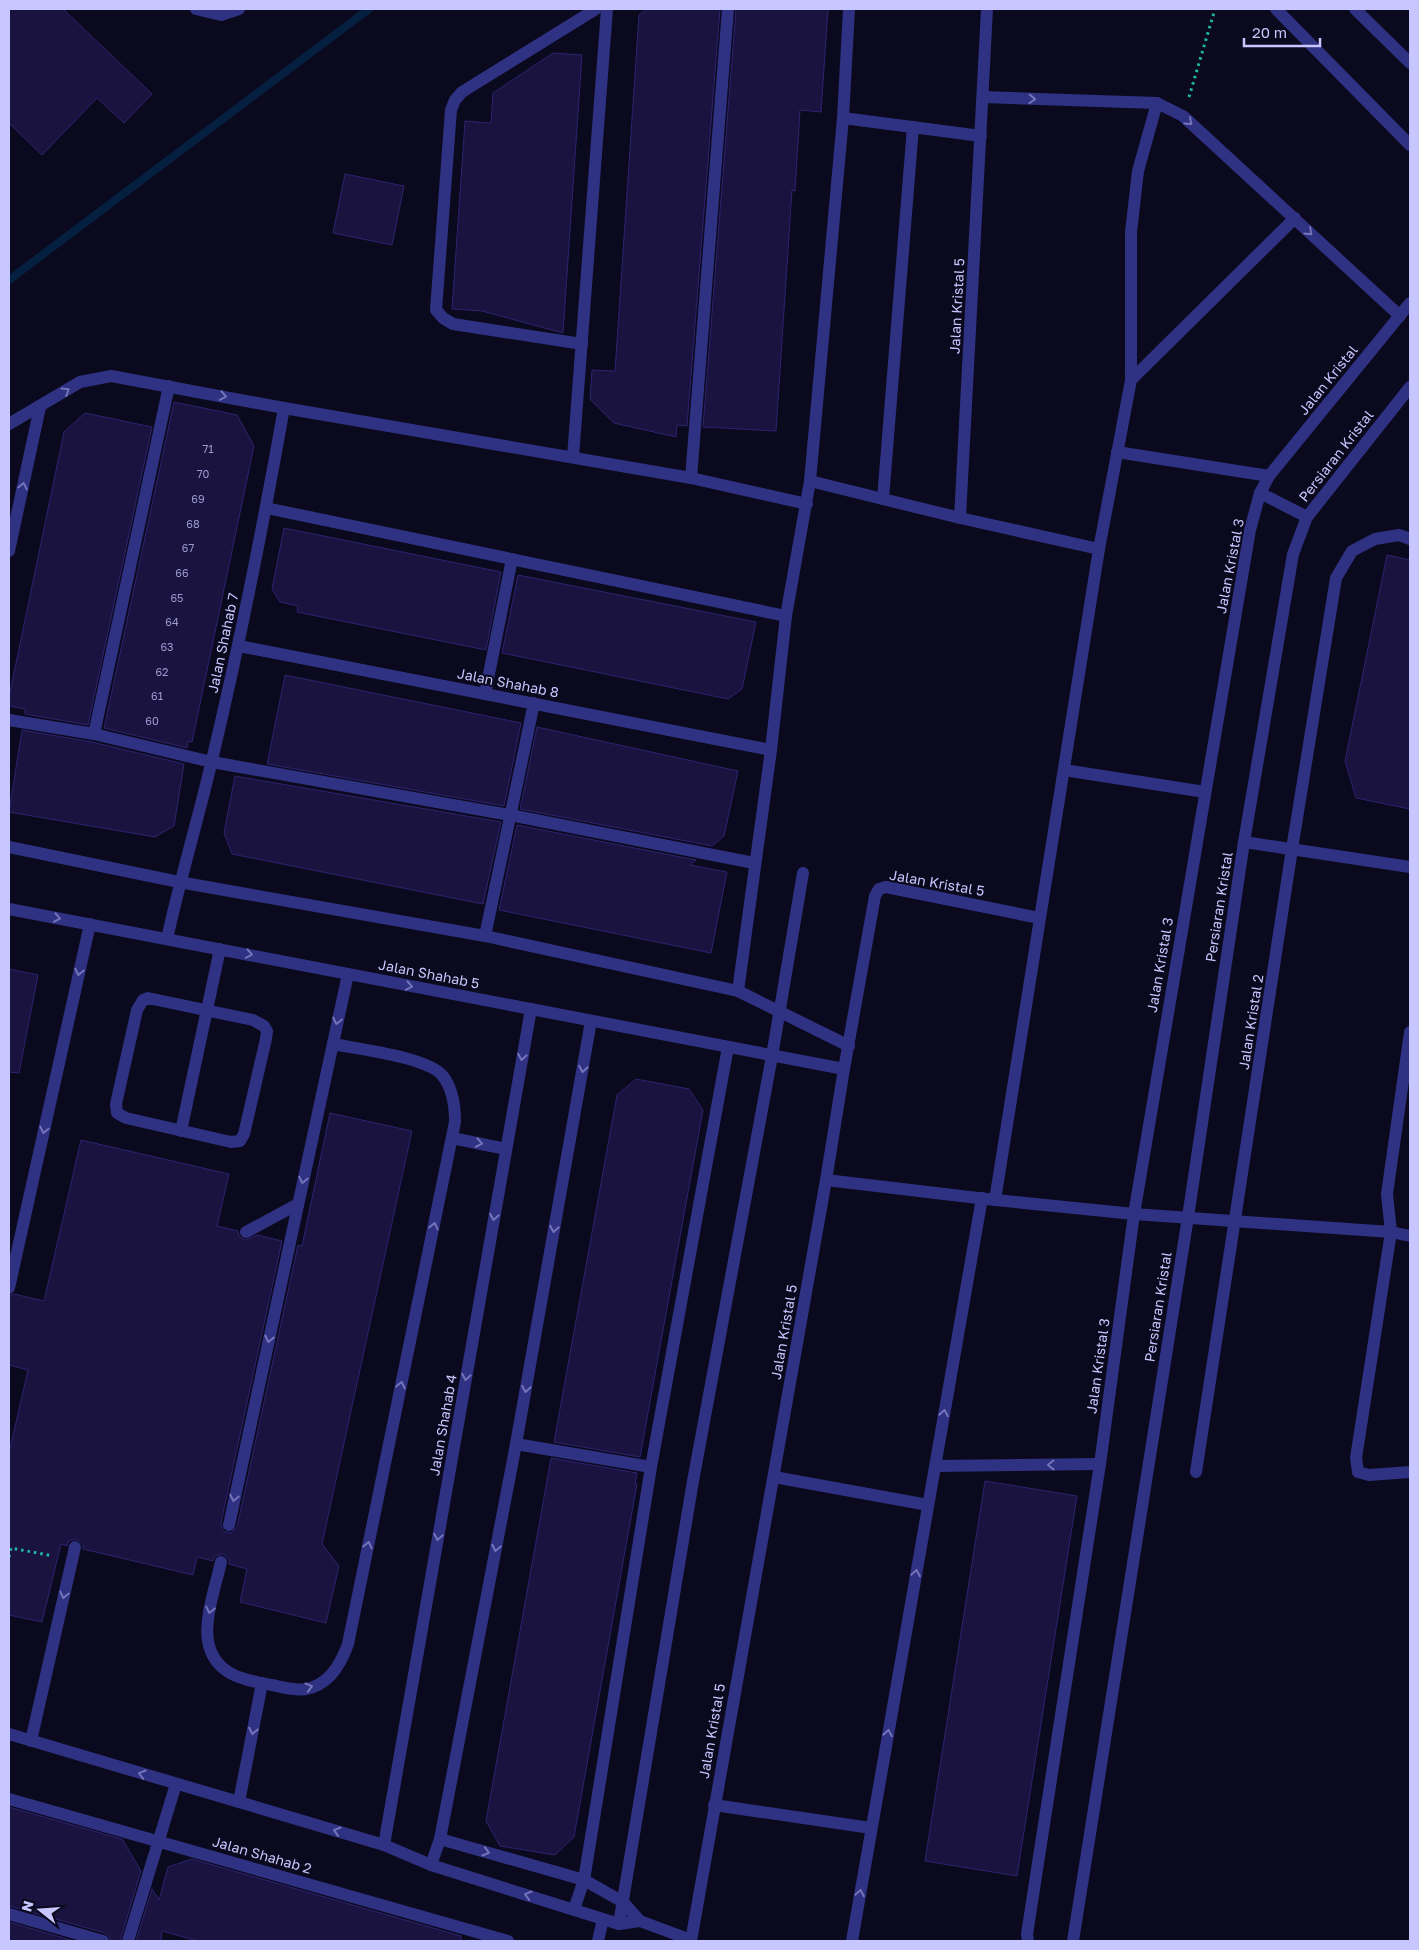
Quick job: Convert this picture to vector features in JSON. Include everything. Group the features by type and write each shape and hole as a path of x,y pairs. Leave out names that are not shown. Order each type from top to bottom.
{"street":[{"path":"196,9 221,15 238,9"},
{"path":"582,344 453,324 443,318 436,310 451,110 455,100 462,92 596,9"},
{"path":"573,457 607,9"},
{"path":"691,478 728,9"},
{"path":"738,991 754,863 771,750 786,616 810,481 843,118 849,9"},
{"path":"987,9 983,97 1157,103 1183,116 1400,316"},
{"path":"1276,9 1410,145"},
{"path":"1355,9 1410,63"},
{"name":"Jalan Kristal 5","path":"960,518 983,97"},
{"path":"995,1200 1099,549 1131,380 1131,232 1138,171 1157,103"},
{"path":"843,118 981,136"},
{"path":"883,499 913,127"},
{"path":"1131,380 1295,218"},
{"name":"Jalan Kristal","path":"1269,476 1410,303"},
{"path":"9,424 80,382 111,376 284,408 691,478 806,504"},
{"path":"94,734 169,386"},
{"name":"Persiaran Kristal","path":"1073,1941 1188,1217 1244,842 1293,554 1307,517 1410,387"},
{"path":"9,551 40,407"},
{"name":"Jalan Shahab 7","path":"167,939 179,882 212,762 238,646 284,408"},
{"path":"1117,452 1269,476"},
{"name":"Jalan Kristal 3","path":"1028,1941 1027,1934 1100,1464 1134,1214 1250,530 1260,493 1269,476"},
{"path":"810,481 960,518 1099,549"},
{"path":"1260,493 1307,517"},
{"path":"266,508 786,616"},
{"name":"Jalan Kristal 2","path":"1196,1472 1292,849 1336,578 1352,551 1375,539 1399,535 1410,539"},
{"path":"485,694 512,559"},
{"name":"Jalan Shahab 8","path":"238,646 771,750"},
{"path":"485,936 534,703"},
{"path":"9,720 94,734 212,762 510,816 754,863"},
{"path":"1064,770 1205,792"},
{"path":"1244,842 1410,866"},
{"path":"9,847 179,882 485,936 738,991 849,1046"},
{"path":"619,1924 693,1481 772,1056 803,873"},
{"name":"Jalan Kristal 5","path":"691,1940 875,896 879,889 886,887 1039,918"},
{"name":"Jalan Shahab 5","path":"9,909 844,1069"},
{"path":"9,1288 90,924"},
{"path":"181,1131 220,949"},
{"path":"228,1525 348,974"},
{"path":"148,998 259,1022 267,1031 244,1134 240,1141 231,1142 181,1131 121,1116 117,1113 116,1104 137,1010 142,1000 148,998"},
{"name":"Jalan Shahab 4","path":"384,1845 531,1009"},
{"path":"431,1865 440,1838 516,1444 591,1021"},
{"path":"1410,1039 1387,1194 1392,1232 1356,1458 1358,1472 1369,1475 1410,1472"},
{"path":"221,1562 208,1620 208,1642 214,1658 224,1670 237,1678 291,1689 306,1689 321,1683 333,1673 343,1659 348,1644 452,1138 455,1122 455,1104 450,1089 442,1075 429,1065 409,1059 332,1044"},
{"path":"574,1909 584,1880 651,1467 728,1047"},
{"path":"452,1138 506,1149"},
{"path":"826,1180 1134,1214 1392,1232 1410,1236"},
{"path":"852,1941 982,1198"},
{"path":"246,1232 298,1204"},
{"path":"516,1444 651,1467"},
{"path":"935,1466 1100,1464"},
{"path":"774,1477 928,1505"},
{"path":"30,1741 75,1548"},
{"path":"239,1802 262,1683"},
{"path":"9,1734 384,1845 431,1865 619,1924 640,1922 691,1940"},
{"path":"128,1941 176,1784"},
{"name":"Jalan Shahab 2","path":"9,1799 508,1941"},
{"path":"714,1804 871,1828"},
{"path":"440,1838 584,1880 623,1902 640,1922"},
{"path":"9,1914 103,1941"},
{"path":"598,1941 603,1919"}],"path":[{"path":"1183,116 1215,9"},
{"path":"9,1557 11,1548 52,1557 54,1550"}],"building":[{"path":"9,9 63,9 152,94 124,123 97,98 42,155 9,123"},
{"path":"647,9 720,9 687,426 677,425 676,437 614,423 590,399 592,370 615,371 639,15"},
{"path":"736,9 828,9 821,112 800,110 795,191 792,190 776,431 703,427"},
{"path":"553,53 582,55 563,333 482,311 452,309 465,121 491,123 493,93"},
{"path":"345,174 404,186 392,245 333,233"},
{"path":"174,402 237,415 254,446 192,742 188,741 187,748 104,728"},
{"path":"85,413 152,427 88,725 25,714 25,709 9,706 9,697 64,432"},
{"path":"284,528 501,572 486,650 297,612 298,606 280,602 272,589"},
{"path":"1387,555 1410,560 1410,809 1356,798 1345,761"},
{"path":"518,575 756,622 742,689 728,699 502,653"},
{"path":"285,675 521,723 504,806 267,764"},
{"path":"537,727 738,771 724,836 712,846 520,809"},
{"path":"22,730 92,742 184,764 174,826 155,837 9,812"},
{"path":"235,776 501,822 483,904 232,854 224,833"},
{"path":"517,825 696,860 690,865 727,872 711,953 499,910"},
{"path":"9,969 38,975 19,1073 9,1072"},
{"path":"636,1079 689,1089 703,1110 640,1457 554,1442 617,1095"},
{"path":"330,1113 412,1131 322,1544 339,1566 326,1623 240,1602 247,1569 229,1564 229,1559 223,1554 215,1556 213,1561 197,1557 193,1575 83,1549 83,1544 76,1539 69,1541 67,1546 61,1544 42,1622 9,1615 9,1453 28,1370 9,1365 9,1296 14,1294 44,1301 81,1140 229,1174 217,1226 238,1231 239,1236 245,1240 257,1235 282,1241 221,1523 223,1531 231,1533 237,1527 298,1245 302,1246"},
{"path":"551,1458 637,1473 635,1484 637,1484 574,1837 555,1855 500,1846 486,1821"},
{"path":"985,1481 1077,1496 1017,1876 925,1861"},
{"path":"9,1807 122,1839 141,1871 120,1941 111,1941 105,1933 9,1906"},
{"path":"192,1859 461,1936 461,1941 198,1941 162,1931 161,1941 136,1941 152,1889 159,1900 168,1867"},
{"path":"9,1922 74,1941 9,1941"}],"waterway":[{"path":"9,280 369,9"}]}
